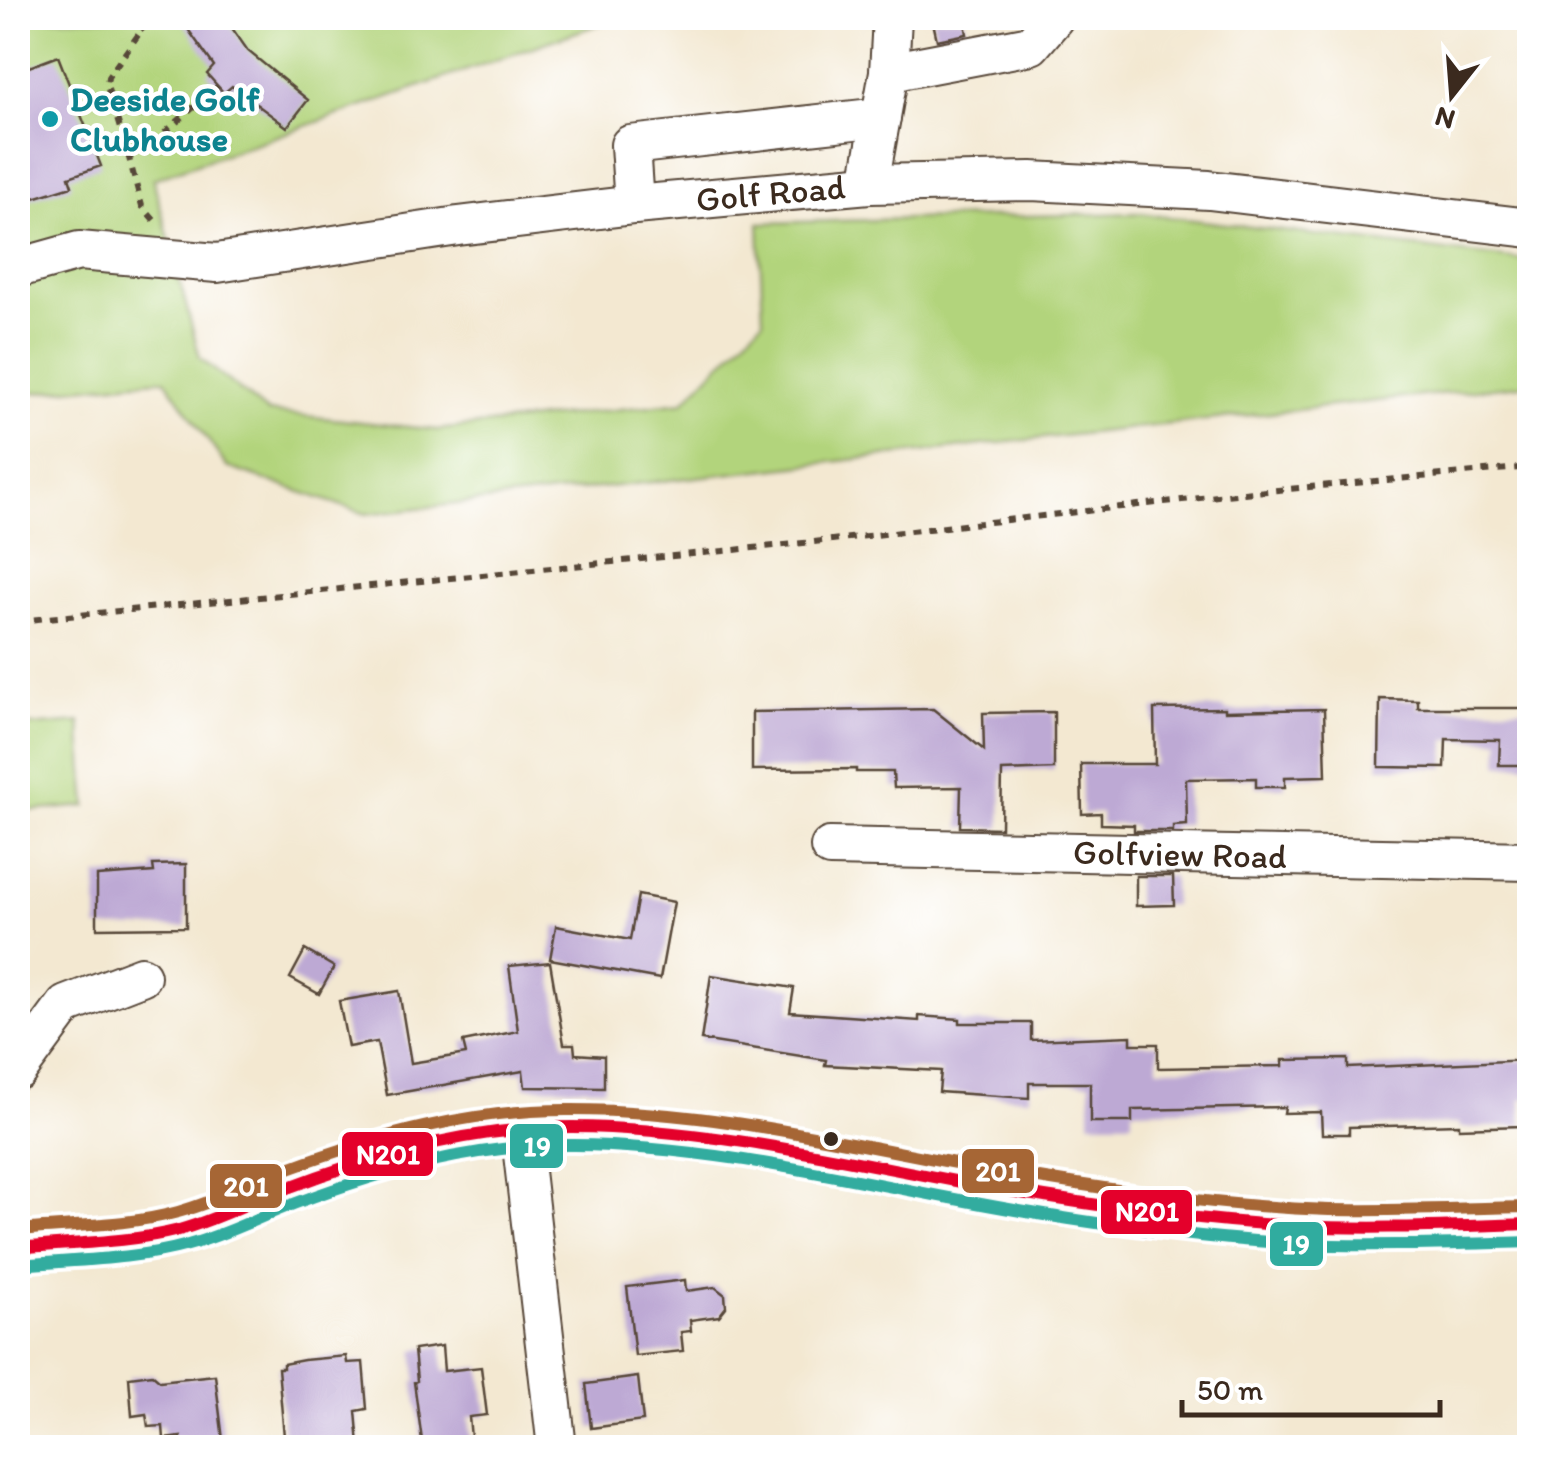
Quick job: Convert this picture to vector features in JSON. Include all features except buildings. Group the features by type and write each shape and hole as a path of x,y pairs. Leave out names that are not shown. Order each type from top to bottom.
{"main road":[{"path":"18,1248 166,1233 349,1165 428,1144 520,1128 617,1128 735,1139 885,1170 1183,1217 1374,1228 1530,1224"}],"street":[{"path":"870,184 889,72 892,18"},
{"path":"889,72 1031,45 1054,18"},
{"path":"634,204 630,145 881,117"},
{"name":"Golf Road","path":"18,268 80,251 217,263 634,204 870,184 1031,181 1209,190 1530,228"},
{"name":"Golfview Road","path":"830,847 1530,861"},
{"path":"18,1070 66,1005 141,976"},
{"path":"520,1128 557,1448"}],"path":[{"path":"138,18 140,31"},
{"path":"154,18 140,31 108,77 108,86 142,206 154,220 189,245 190,260"},
{"path":"129,158 145,150 218,86"},
{"path":"18,621 814,542 1244,493 1530,467"}],"green space":[{"path":"18,18 617,18 153,179 200,358 267,412 437,430 683,402 763,320 759,223 1137,213 1529,261 1529,384 366,514 227,467 165,379 18,394"},
{"path":"80,722 87,806 18,812 18,727"}],"transit line":[{"name":"201","path":"18,1230 159,1217 391,1135 498,1114 572,1110 632,1112 751,1125 1045,1179 1222,1203 1329,1210 1530,1207"},
{"name":"N201","path":"18,1248 159,1234 193,1226 321,1175 391,1153 463,1137 572,1127 632,1129 751,1143 1045,1197 1203,1218 1356,1228 1530,1224"},
{"name":"19","path":"20,1265 168,1250 397,1170 466,1154 573,1145 632,1147 748,1161 1038,1214 1200,1236 1327,1245 1530,1242"}],"place":[{"name":"Deeside Golf Clubhouse","path":"50,119"}]}
